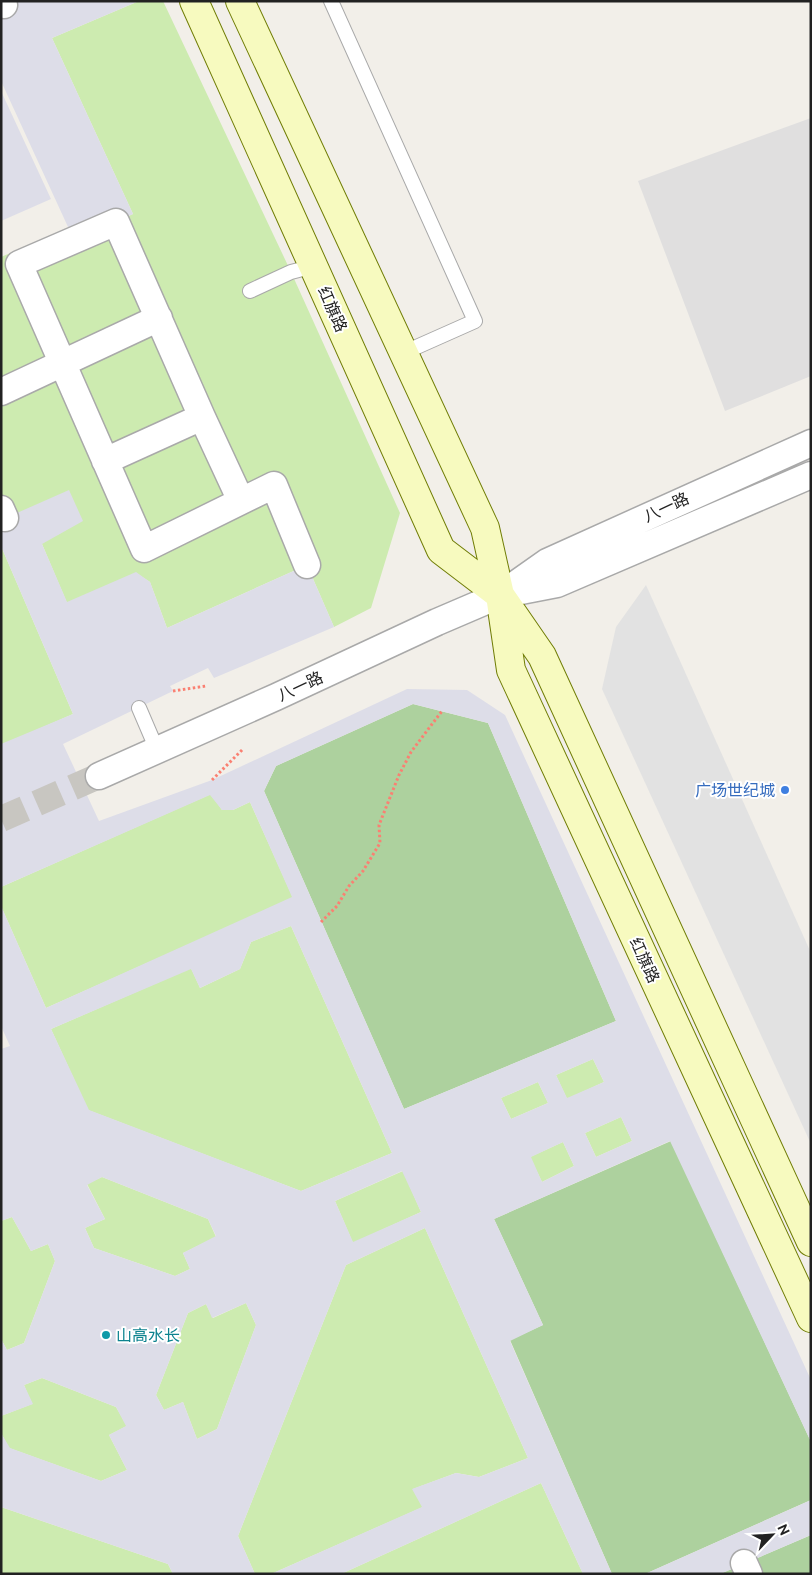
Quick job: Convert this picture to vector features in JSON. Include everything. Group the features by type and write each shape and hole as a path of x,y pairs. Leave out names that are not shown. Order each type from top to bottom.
{"street":[{"name":"红旗路","path":"194,1 441,550 500,595 542,656 811,1242"},
{"name":"红旗路","path":"240,1 485,528 500,595 511,670 811,1318"},
{"path":"241,501 116,222 19,264 144,549 274,485 308,565"},
{"path":"1,392 159,318"},
{"path":"105,461 202,417"},
{"name":"八一路","path":"99,776 500,595 547,562 811,443"},
{"name":"八一路","path":"500,595 557,584 811,475"}],"lane":[{"path":"331,1 475,321 403,353"},
{"path":"250,291 291,272 314,266"},
{"path":"139,708 157,750"}],"path":[{"path":"173,692 206,686"},
{"path":"321,922 337,906 349,886 364,871 380,843 379,824 398,775 442,711"},
{"path":"212,780 243,749"}],"shaded area":[{"path":"12,1 139,1 52,38 133,214 74,240 1,81 1,6"},
{"path":"1,91 51,199 1,221"},
{"path":"811,118 811,376 725,411 638,181"},
{"path":"69,490 83,521 42,544 67,602 136,572 150,582 167,628 307,565 334,627 214,678 208,668 170,686 173,691 63,744 99,821 212,780 407,689 467,690 505,715 811,1380 811,1442 670,1141 494,1219 543,1325 510,1341 612,1574 583,1574 541,1483 341,1574 271,1574 422,1507 412,1489 456,1473 479,1477 528,1458 425,1228 346,1265 238,1536 255,1574 173,1574 168,1564 1,1507 1,1433 10,1448 101,1481 127,1470 109,1435 126,1426 116,1407 42,1378 24,1385 33,1404 1,1416 1,1339 7,1350 24,1343 55,1261 48,1244 31,1251 12,1217 1,1221 1,1049 10,1046 1,1026 1,906 46,1008 292,897 250,802 233,810 222,810 210,795 1,887 1,744 73,714 1,546 1,520","holes":["413,704 488,723 616,1021 404,1109 264,791 276,766","291,926 392,1153 301,1191 89,1110 51,1029 191,969 200,988 240,969 251,942","593,1059 604,1082 567,1098 556,1075","538,1082 548,1103 511,1119 501,1098","621,1117 632,1141 596,1157 585,1133","563,1142 574,1166 542,1182 531,1157","402,1171 421,1212 353,1242 335,1201","102,1177 208,1219 216,1236 183,1253 190,1269 175,1276 94,1248 85,1228 105,1219 87,1185","246,1303 256,1325 217,1429 197,1439 183,1402 164,1410 156,1395 188,1313 206,1304 212,1318"]},
{"path":"646,585 811,953 811,1144 602,689 616,627"},
{"path":"811,1500 811,1535 720,1574 645,1574"}],"green space":[{"path":"139,1 163,1 291,272 400,513 371,608 334,627 307,565 167,628 150,582 136,573 67,603 42,544 1,520 1,257 69,228 74,240 133,214 52,38"},
{"path":"1,546 73,714 2,745 1,744"},
{"path":"413,704 488,723 616,1021 404,1109 264,791 276,766"},
{"path":"211,794 222,810 233,810 250,802 293,898 46,1008 1,906 1,887"},
{"path":"291,926 392,1153 301,1191 88,1110 51,1029 191,968 200,988 240,969 251,942"},
{"path":"593,1059 604,1082 567,1099 556,1075"},
{"path":"538,1082 548,1103 511,1119 501,1098"},
{"path":"621,1117 632,1141 596,1157 585,1133"},
{"path":"671,1141 811,1442 811,1500 645,1574 612,1574 510,1340 543,1325 494,1219"},
{"path":"563,1142 574,1166 542,1182 530,1157"},
{"path":"403,1171 421,1212 353,1243 335,1201"},
{"path":"102,1177 208,1219 216,1237 183,1253 190,1269 175,1276 94,1248 85,1228 105,1219 87,1184"},
{"path":"12,1217 31,1251 48,1244 55,1261 24,1343 7,1350 1,1339 1,1221"},
{"path":"425,1228 528,1458 479,1477 456,1473 413,1489 423,1507 271,1574 255,1574 238,1536 346,1265"},
{"path":"246,1303 256,1325 217,1429 197,1439 183,1402 164,1410 156,1395 188,1313 206,1304 213,1318"},
{"path":"42,1378 116,1407 127,1426 109,1435 127,1470 101,1481 9,1448 1,1433 1,1416 32,1404 24,1385"},
{"path":"541,1483 583,1574 341,1574"},
{"path":"1,1507 168,1564 173,1574 1,1574"},
{"path":"811,1535 811,1574 720,1574"}],"tunnel":[{"path":"1,819 99,776"}],"place":[{"name":"广场世纪城","path":"785,790"},
{"name":"山高水长","path":"106,1335"}]}
